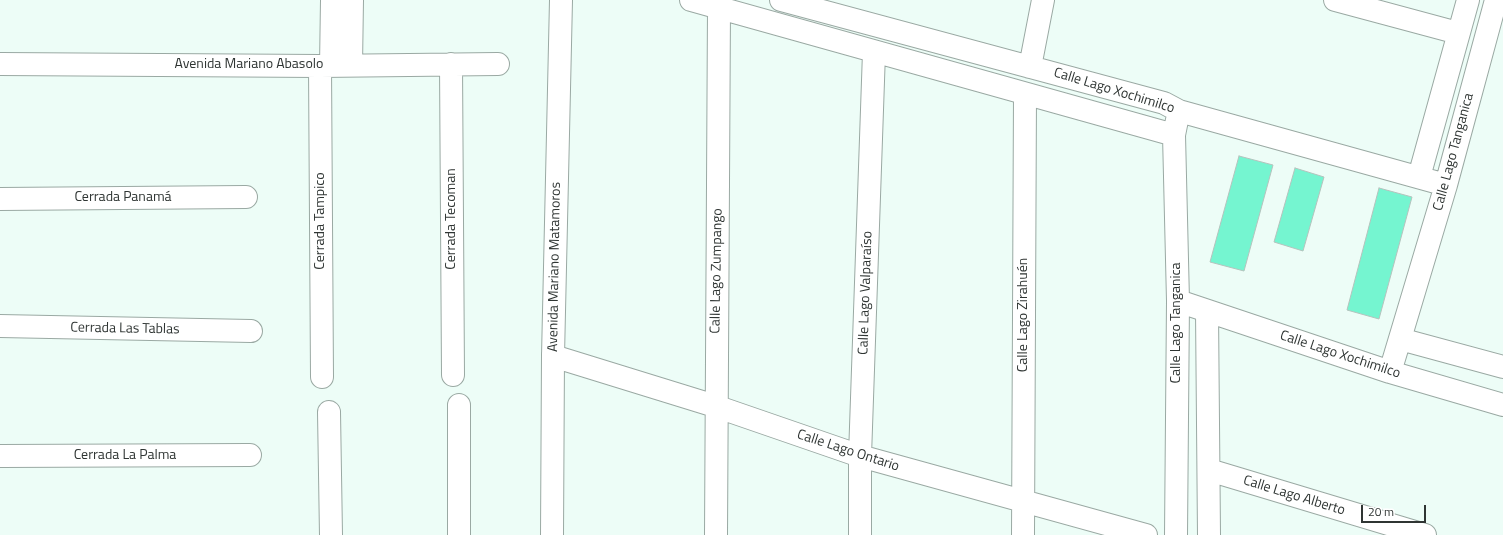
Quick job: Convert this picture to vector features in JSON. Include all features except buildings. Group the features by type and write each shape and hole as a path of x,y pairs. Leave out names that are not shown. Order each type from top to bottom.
{"street":[{"path":"332,0 334,66"},
{"path":"334,66 352,0"},
{"name":"Avenida Mariano Matamoros","path":"552,535 553,356 560,0"},
{"name":"Calle Lago Xochimilco","path":"690,0 1174,135"},
{"name":"Calle Lago Xochimilco","path":"781,0 1164,103 1179,111 1446,185"},
{"path":"1030,67 1043,0"},
{"path":"1335,0 1458,33"},
{"name":"Calle Lago Tanganica","path":"1419,177 1468,0"},
{"name":"Calle Lago Tanganica","path":"1390,372 1446,185 1496,0"},
{"name":"Calle Lago Zumpango","path":"716,535 715,406 719,8"},
{"name":"Calle Lago Valparaíso","path":"860,535 860,456 874,52"},
{"name":"Avenida Mariano Abasolo","path":"0,64 334,66 498,64"},
{"name":"Cerrada Tecoman","path":"451,64 453,375"},
{"name":"Cerrada Tampico","path":"322,377 334,66"},
{"name":"Calle Lago Zirahuén","path":"1023,535 1025,94"},
{"name":"Calle Lago Tanganica","path":"1176,535 1178,301 1174,135 1179,111"},
{"name":"Cerrada Panamá","path":"0,199 246,197"},
{"name":"Calle Lago Xochimilco","path":"1178,301 1390,372 1503,405"},
{"path":"1207,311 1209,535"},
{"name":"Cerrada Las Tablas","path":"0,326 251,331"},
{"path":"1400,339 1503,367"},
{"name":"Calle Lago Ontario","path":"553,356 715,406 860,456 1146,535"},
{"path":"459,405 459,535"},
{"path":"329,412 331,535"},
{"name":"Cerrada La Palma","path":"0,456 250,455"},
{"name":"Calle Lago Alberto","path":"1209,470 1425,535"}]}
